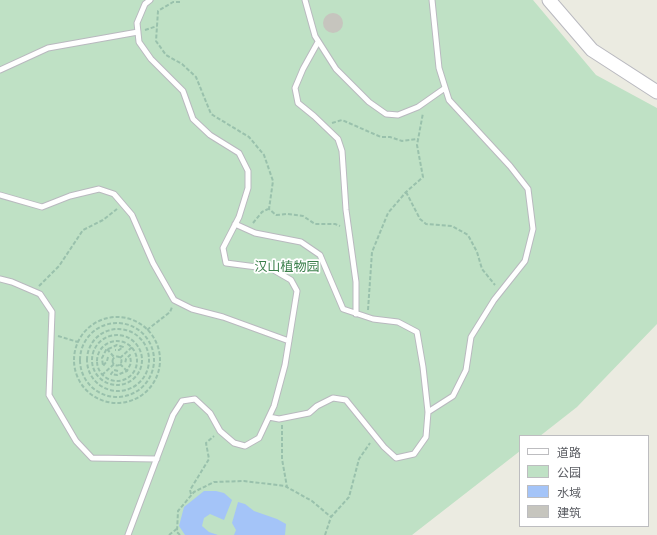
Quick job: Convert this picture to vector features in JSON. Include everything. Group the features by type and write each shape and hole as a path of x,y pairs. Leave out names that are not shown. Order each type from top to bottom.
{"street":[{"path":"549,0 592,50 657,92"}],"lane":[{"path":"128,535 173,415 182,401 195,399 210,413 220,431 234,443 246,446 259,438 274,406 285,365 297,292 291,280 272,269 226,263 223,248 235,224 248,188 248,171 239,153 210,135 193,120 183,91 151,59 139,42 137,24 145,4 150,0"},
{"path":"305,0 315,36 336,69 369,102 386,114 398,115 426,101 445,88"},
{"path":"428,412 453,396 466,370 472,337 501,292 525,261 533,229 528,189 510,166 449,100 439,68 432,0"},
{"path":"0,70 48,48 138,32"},
{"path":"318,42 303,69 295,88 298,103 338,139 342,152 349,229 356,282 356,314"},
{"path":"0,195 42,207 70,196 99,189 114,194 132,216 153,263 174,300 192,310 223,317 289,341"},
{"path":"235,224 255,233 301,242 320,256 343,309 368,317 398,322 417,332 423,366 428,412 426,437 414,454 396,458 346,400 333,398 309,413 282,418 269,417"},
{"path":"0,279 12,282 40,294 52,312 49,395 76,441 92,458 157,459"}],"path":[{"path":"180,2 172,2 158,11 156,41 166,55 182,64 196,77 211,114 249,137 264,155 273,181 269,208"},
{"path":"138,32 157,26"},
{"path":"368,317 372,252 388,213 406,192 423,177 417,145 426,101"},
{"path":"323,125 342,120 381,137 390,137 402,141 418,140"},
{"path":"406,192 420,219 426,224 452,226 468,236 477,252 482,269 501,292"},
{"path":"34,291 59,266 83,230 103,220 123,204"},
{"path":"242,227 256,221 262,212 269,208"},
{"path":"269,208 276,215 287,214 303,216 315,224 335,224 349,229"},
{"path":"147,330 170,312 174,300"},
{"path":"117,317 132,319 147,330 154,338 159,353 159,367 154,380 146,391 135,399 122,402 109,402 96,398 86,389 78,378 74,365 74,352 78,342 89,326 102,319 117,317"},
{"path":"114,323 126,324 138,329 147,338 153,349 155,362 152,375 146,385 129,396 114,398 99,393 85,380 81,369 80,356 83,344 91,334 102,326 114,323"},
{"path":"117,328 127,330 140,338 148,351 149,361 147,371 142,380 127,390 113,391 103,388 95,381 88,367 87,352 91,343 98,335 107,330 117,328"},
{"path":"51,334 78,342"},
{"path":"114,335 122,335 135,342 141,350 142,359 140,371 132,381 116,386 101,380 94,369 92,357 94,349 99,342 114,335"},
{"path":"135,342 140,338"},
{"path":"116,340 122,341 132,347 138,360 133,374 128,378 114,381 102,375 98,368 97,356 104,345 116,340"},
{"path":"108,356 108,361 103,366 103,353 107,349 117,345 123,347 119,350 115,350"},
{"path":"127,371 120,364 120,358 132,347"},
{"path":"107,349 114,357 118,356 120,358"},
{"path":"118,371 114,370 111,374 117,375 127,371 131,363 130,355 126,359 125,364"},
{"path":"114,357 112,361 114,364"},
{"path":"102,375 114,364 120,364"},
{"path":"94,369 98,368"},
{"path":"127,390 129,396"},
{"path":"96,398 99,393"},
{"path":"282,418 282,459 288,487"},
{"path":"192,494 190,490 210,459 206,443 220,431"},
{"path":"325,535 331,517 349,496 359,459 375,435"},
{"path":"180,535 177,532 178,512 192,494 214,482 244,481 288,487 312,501 331,517"},
{"path":"169,535 178,528"}],"green space":[{"name":"汉山植物园","path":"0,0 533,0 596,75 657,108 657,324 577,407 541,435 519,435 519,452 412,535 0,535"}],"water":[{"path":"204,491 224,493 232,500 224,520 210,514 204,518 202,526 209,532 218,535 185,535 179,526 184,507"},
{"path":"238,502 245,504 254,511 277,519 286,524 285,535 234,535 236,530 232,523"}],"building":[{"path":"329,13 337,13 343,19 343,27 337,33 329,33 323,27 323,19"}]}
